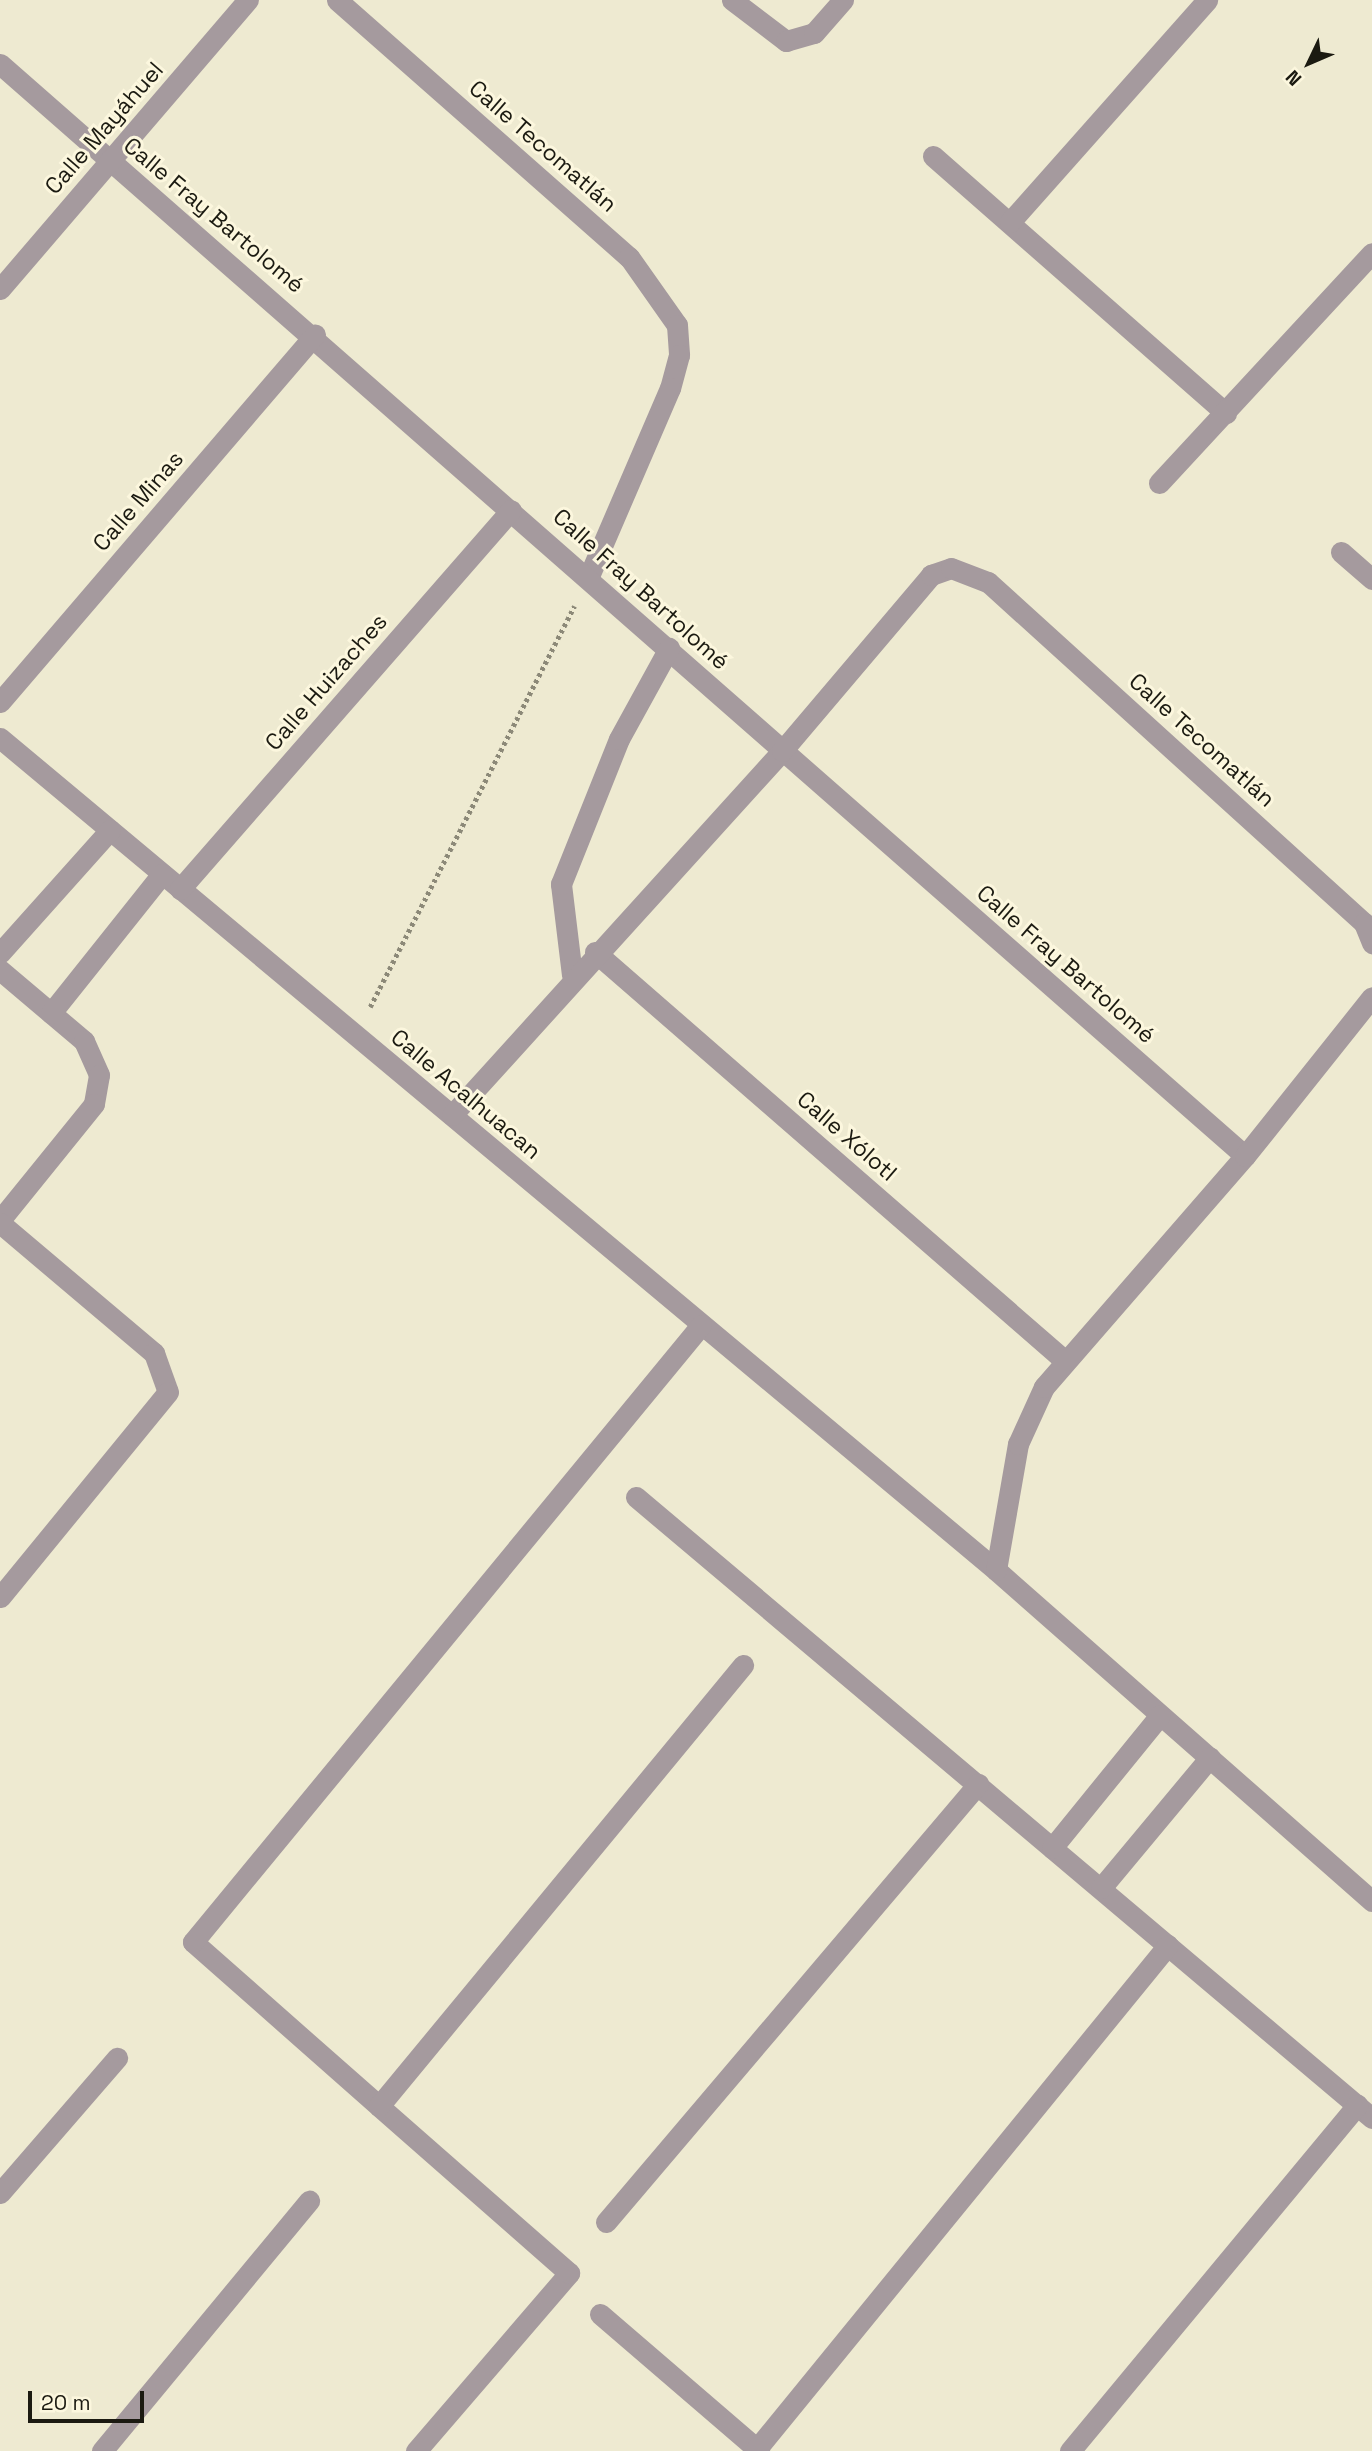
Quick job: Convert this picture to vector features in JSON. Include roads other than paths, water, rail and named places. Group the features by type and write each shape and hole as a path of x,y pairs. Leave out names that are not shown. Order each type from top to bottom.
{"street":[{"name":"Calle Mayáhuel","path":"0,289 248,0"},
{"name":"Calle Tecomatlán","path":"337,0 629,257 670,314 679,355 626,500 588,578"},
{"path":"732,0 786,41 814,33 843,0"},
{"path":"1010,222 1207,0"},
{"name":"Calle Fray Bartolomé","path":"0,64 109,161 315,335 782,751 1245,1156"},
{"path":"933,156 1226,413"},
{"path":"1159,483 1372,253"},
{"name":"Calle Minas","path":"0,702 315,335"},
{"name":"Calle Huizaches","path":"180,888 511,510"},
{"path":"1341,552 1372,579"},
{"name":"Calle Tecomatlán","path":"782,751 931,575 968,569 988,582 1364,923 1372,943"},
{"path":"572,975 561,884 619,739 669,648"},
{"name":"Calle Acalhuacan","path":"0,738 898,1491 996,1570 1372,1901"},
{"path":"452,1115 572,975 782,751"},
{"path":"0,953 110,830"},
{"path":"51,1013 162,874"},
{"name":"Calle Xólotl","path":"595,952 1064,1360"},
{"path":"0,970 95,1055 94,1104 0,1221 154,1353 168,1392 0,1597"},
{"path":"996,1570 1018,1444 1064,1360 1245,1156 1372,997"},
{"path":"416,2451 569,2273 193,1941 701,1325"},
{"path":"636,1496 1364,2111 1070,2451"},
{"path":"379,2106 743,1665"},
{"path":"1052,1848 1160,1715"},
{"path":"1101,1888 1210,1757"},
{"path":"606,2222 978,1784"},
{"path":"600,2314 757,2450 1168,1945"},
{"path":"0,2193 117,2057"},
{"path":"102,2451 310,2201"}]}
